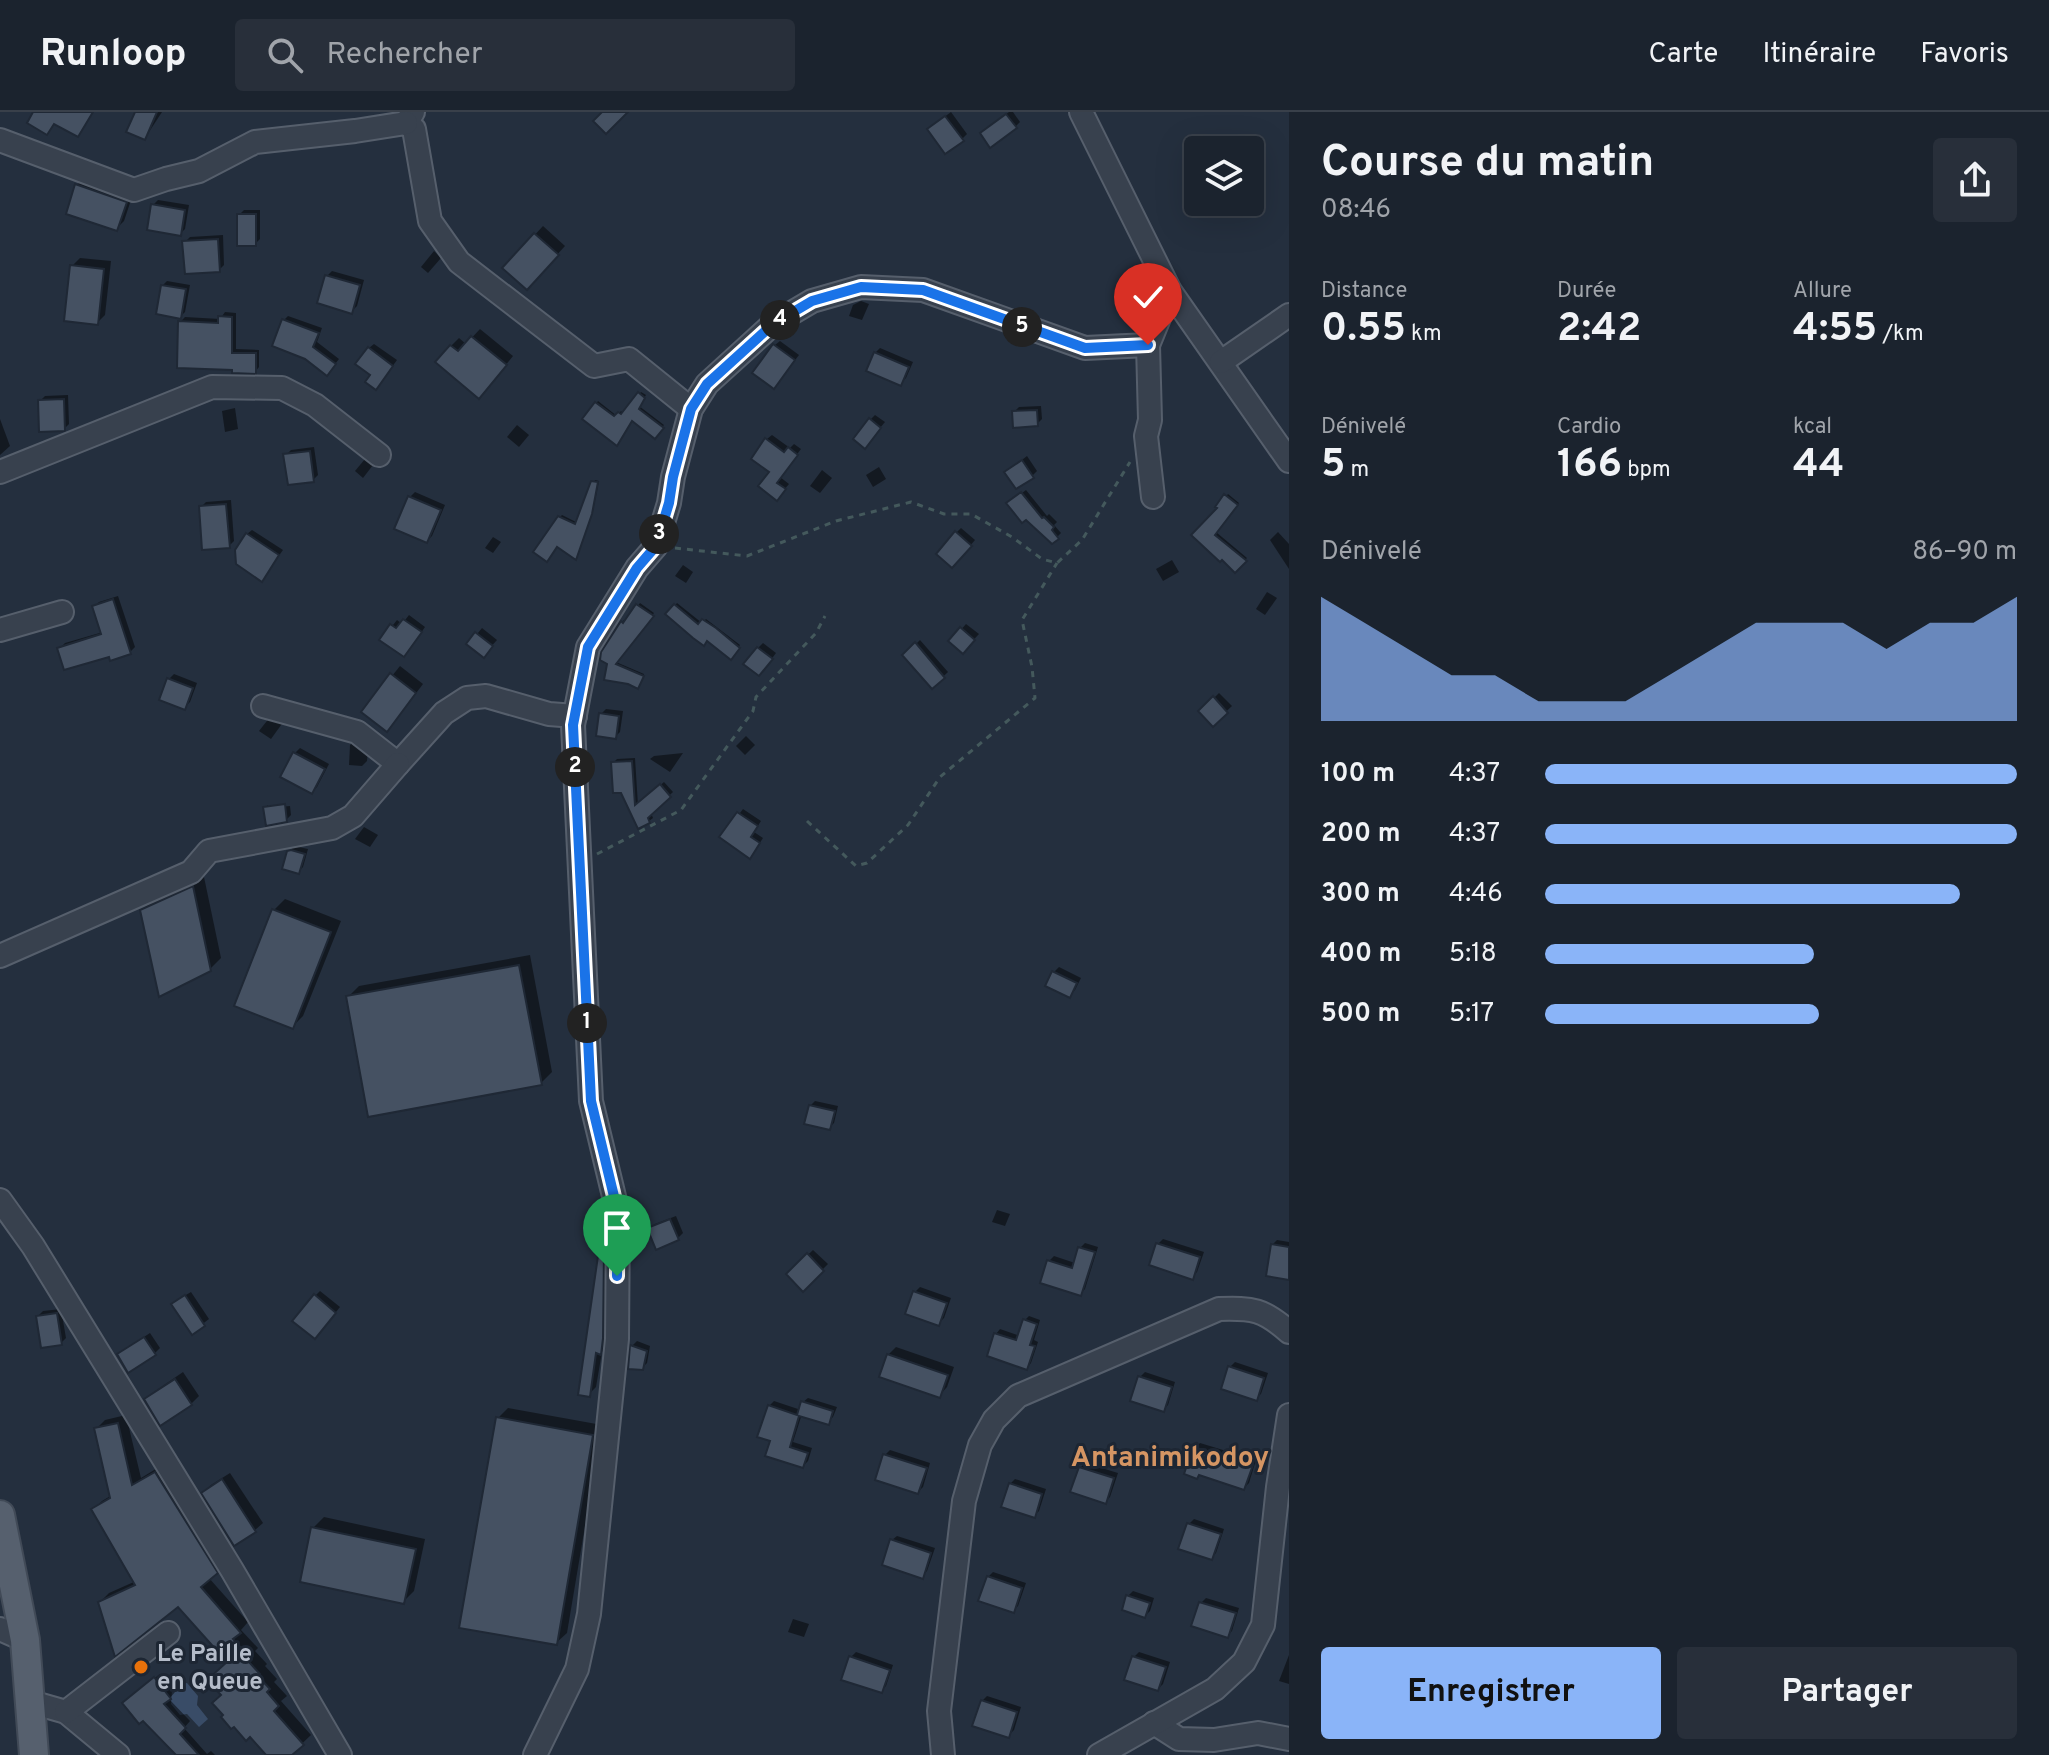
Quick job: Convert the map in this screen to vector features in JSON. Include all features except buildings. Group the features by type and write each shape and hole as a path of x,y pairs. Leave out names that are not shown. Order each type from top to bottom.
{"main road":[{"path":"0,1515 12,1634 31,1702 34,1755"}],"street":[{"path":"1081,112 1170,291 1289,461"},
{"path":"0,140 134,190 199,171 255,142 355,131 409,118 414,129 430,221 459,262 594,366 629,359 691,409"},
{"path":"535,1755 577,1669 589,1614 617,1339 618,1213 591,1101 573,725 588,647 637,568 656,546 691,409 707,384 773,324 812,301 861,287 923,290 1085,348 1148,345"},
{"path":"1153,497 1146,436 1150,420 1148,345 1170,291"},
{"path":"1221,362 1289,315"},
{"path":"0,472 212,387 282,388 315,405 379,455"},
{"path":"0,630 62,612"},
{"path":"0,956 191,872 209,851 332,828 353,816 444,713 467,698 486,696 549,714 575,716"},
{"path":"263,706 357,732 398,764"},
{"path":"0,1200 33,1246 232,1570 340,1755"},
{"path":"943,1755 939,1711 964,1501 980,1445 994,1420 1018,1396 1219,1309 1250,1308 1273,1318 1289,1332"},
{"path":"1099,1755 1215,1689 1244,1662 1263,1625 1289,1415"},
{"path":"66,1712 168,1633"},
{"path":"31,1702 66,1712 118,1755"},
{"path":"1154,1723 1179,1739 1214,1740 1258,1733 1289,1739"}],"path":[{"path":"807,821 856,866 867,863 908,825 940,777 1035,698 1022,620 1057,563 1082,540 1146,436"},
{"path":"656,546 747,556 836,521 911,502 944,514 971,514 1012,537 1042,559 1057,563"},
{"path":"580,864 681,810 753,711 756,697 816,633 825,616"}],"water":[{"path":"187,1683 198,1696 197,1705 208,1719 199,1727 187,1714 180,1715 171,1704 172,1690 178,1684"}],"place":[{"name":"Le Paille en Queue","path":"141,1667"}],"district":[{"name":"Antanimikodoy","path":"1170,1456"}],"route":[{"path":"617,1276 618,1213 591,1101 573,725 588,647 637,568 656,546 691,409 707,384 773,324 812,301 861,287 923,290 1085,348 1148,345"}]}
